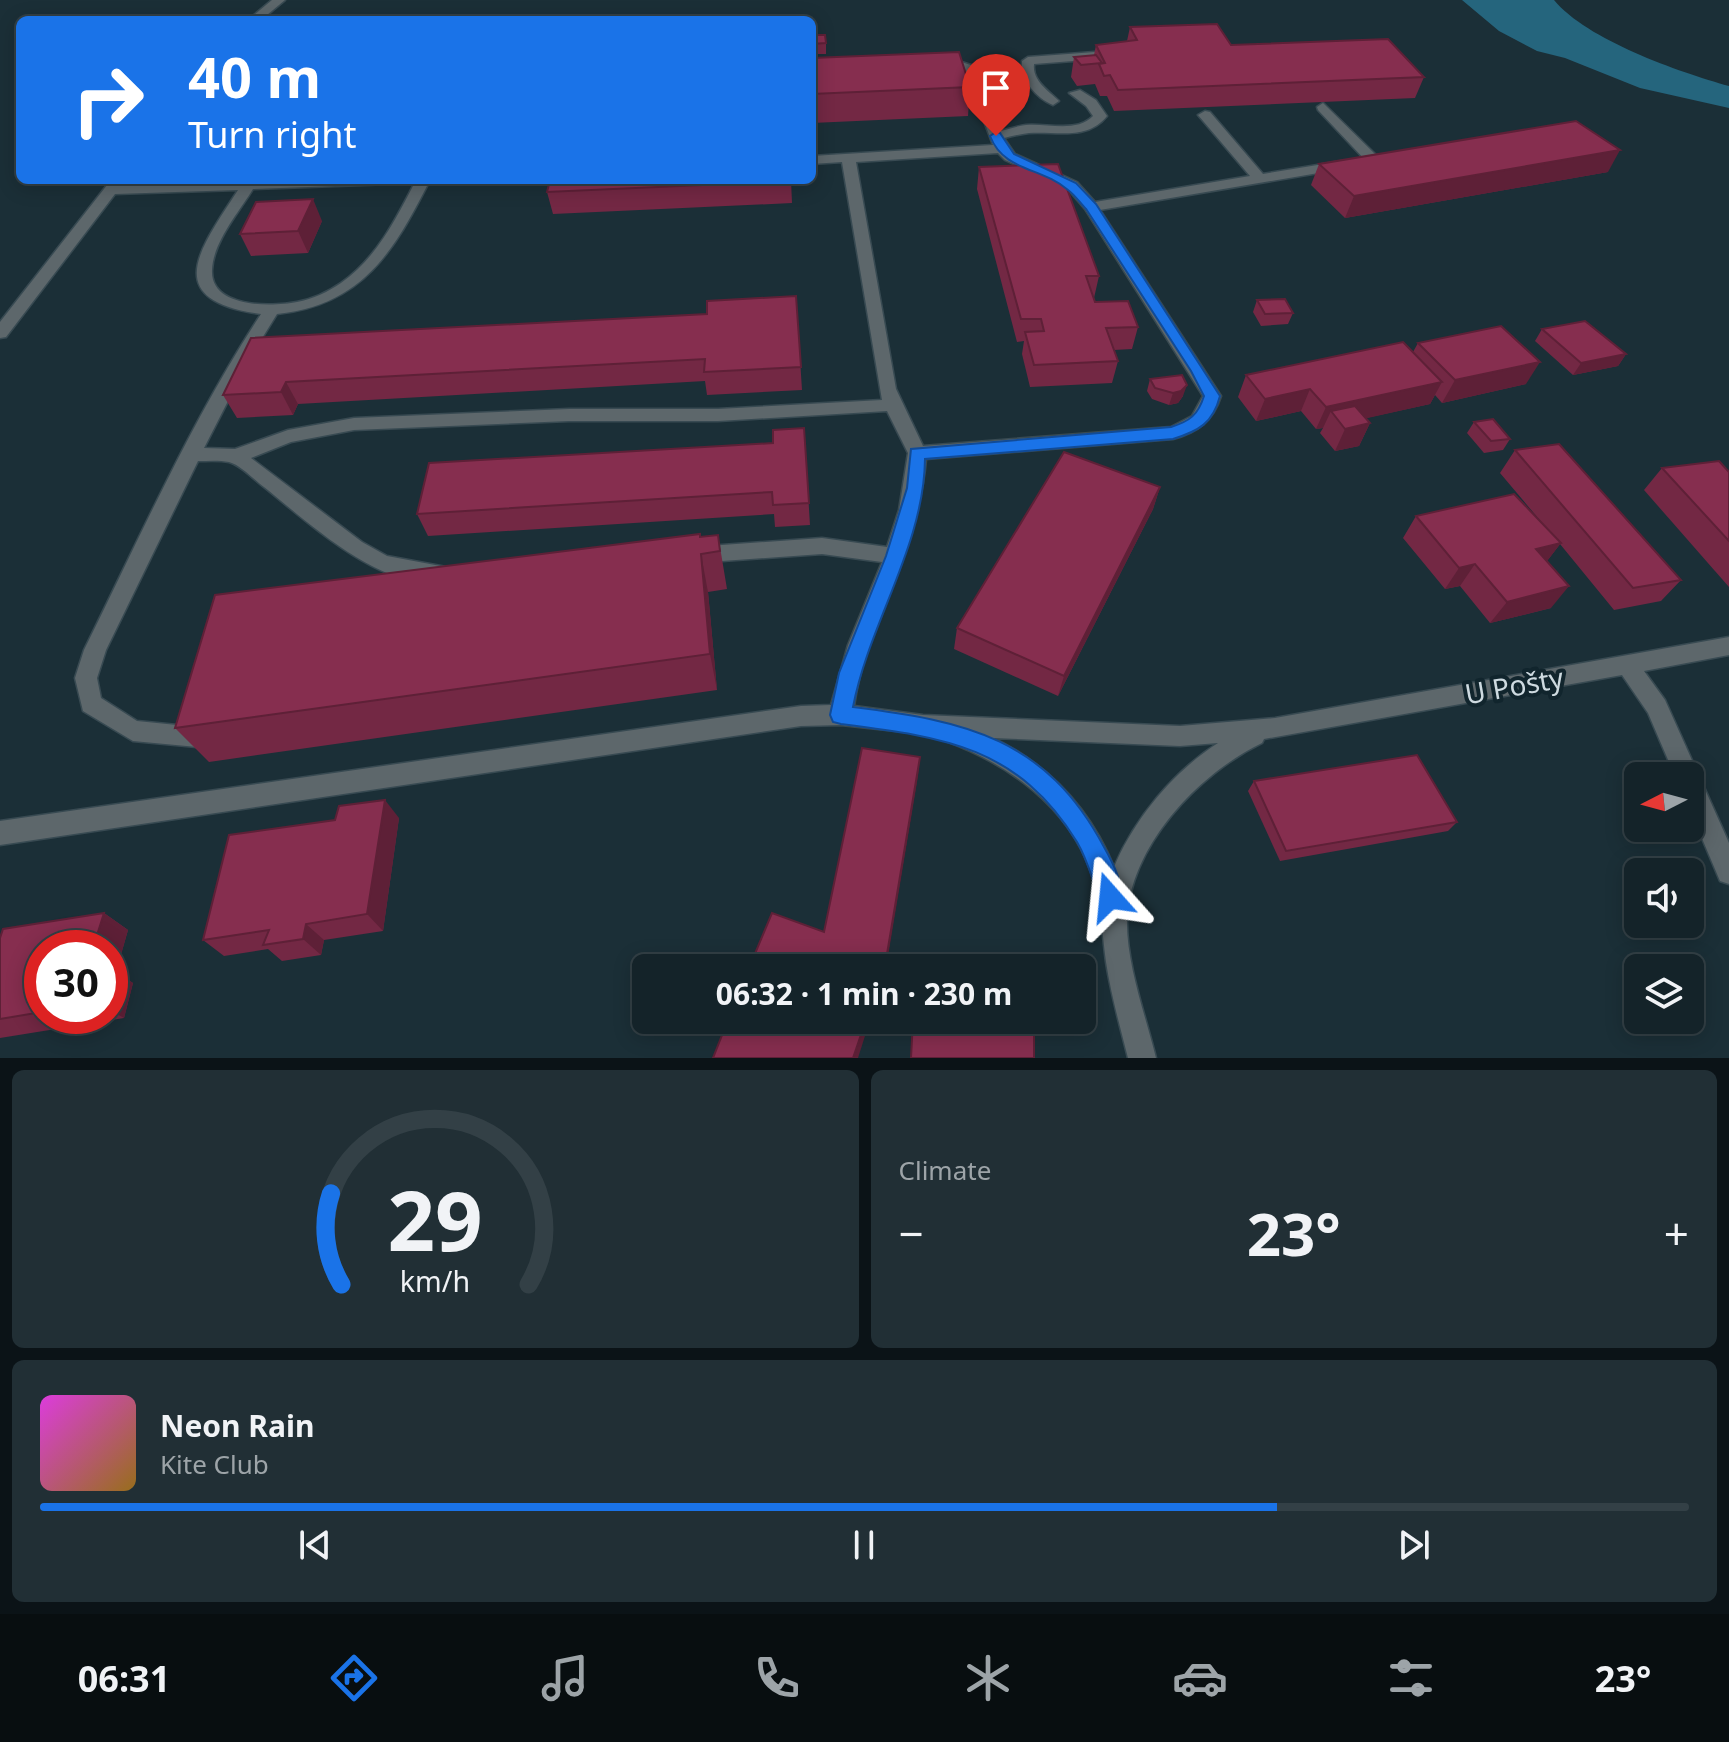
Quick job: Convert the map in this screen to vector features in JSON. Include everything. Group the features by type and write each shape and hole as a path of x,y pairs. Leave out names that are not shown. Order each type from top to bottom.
{"street":[{"path":"259,16 279,0"},
{"path":"1091,88 1048,104 1027,71 1028,61 1041,57 1124,54"},
{"path":"917,453 1173,433 1196,425 1208,410 1212,396 1091,207 1072,185 1010,157 999,143 970,69 949,64 919,65"},
{"path":"816,160 999,143 1031,124 1082,129 1097,122 1100,116 1075,93"},
{"path":"1323,107 1373,160"},
{"path":"1205,115 1260,179"},
{"path":"1091,207 1405,155"},
{"path":"841,715 849,673 895,556 916,488 917,453 887,389 848,158"},
{"path":"0,333 114,185 295,184"},
{"path":"248,186 207,255 201,272 202,284 210,295 224,301 288,310 320,300 361,275 377,260 397,232 421,184"},
{"path":"197,737 133,731 91,704 86,678 95,650 192,454 242,356 272,310"},
{"path":"192,454 236,456 288,436 354,424 569,415 718,415 893,405"},
{"path":"236,456 355,547 380,562 406,570 454,572"},
{"path":"668,557 822,546 895,556"},
{"name":"U Pošty","path":"0,833 801,716 841,715 923,725 1180,736 1275,728 1729,646"},
{"path":"1627,664 1657,707 1681,762"},
{"name":"U Pošty","path":"923,725 1006,753 1053,794 1085,834 1103,869 1115,923 1121,972 1142,1058"},
{"name":"U Pošty","path":"1115,923 1121,886 1129,863 1179,793 1220,752 1275,728"},
{"path":"1704,814 1729,872"}],"water":[{"path":"1462,0 1554,0 1588,28 1635,53 1729,86 1729,108 1640,88 1565,58 1537,51 1499,31"}],"building":[{"path":"1217,24 1231,45 1388,39 1424,77 1118,90 1110,75 1104,76 1099,64 1105,63 1096,45 1137,40 1130,27"},
{"path":"816,35 825,35 826,43 816,44"},
{"path":"959,52 970,87 816,94 816,58"},
{"path":"1096,55 1102,63 1081,65 1074,57"},
{"path":"1576,121 1620,150 1354,196 1319,164"},
{"path":"1058,164 1099,276 1086,276 1095,302 1128,301 1138,327 1106,328 1118,361 1034,365 1025,332 1044,331 1041,319 1021,319 979,167"},
{"path":"549,184 724,184 547,192"},
{"path":"313,199 298,231 240,234 256,202"},
{"path":"796,296 801,367 704,372 705,359 286,382 281,392 223,395 251,338 707,314 707,301"},
{"path":"1285,299 1293,313 1265,314 1257,300"},
{"path":"1585,321 1626,354 1581,363 1542,329"},
{"path":"1501,326 1540,362 1455,380 1418,343"},
{"path":"1403,342 1442,382 1326,407 1310,389 1265,399 1246,375"},
{"path":"1182,375 1187,385 1173,393 1155,388 1150,379"},
{"path":"1355,406 1370,423 1345,429 1331,411"},
{"path":"1493,419 1510,439 1491,441 1474,422"},
{"path":"804,428 809,503 773,505 772,492 417,514 429,463 773,443 773,430"},
{"path":"1559,444 1681,580 1633,588 1515,450"},
{"path":"1064,452 1160,487 1064,676 957,628"},
{"path":"1719,461 1729,472 1729,541 1662,468"},
{"path":"1514,494 1561,543 1536,549 1569,586 1507,602 1475,564 1459,568 1416,516"},
{"path":"700,534 700,537 718,535 720,551 701,554 710,654 175,728 215,595"},
{"path":"862,748 920,757 887,954 755,954 772,913 824,932"},
{"path":"1417,755 1457,822 1286,851 1254,781"},
{"path":"385,800 367,914 306,924 303,939 263,945 269,930 203,940 229,835 335,820 339,806"},
{"path":"104,913 99,930 24,930 24,1015 0,1019 0,938 3,929"},
{"path":"722,1034 861,1034 853,1058 713,1058"},
{"path":"912,1034 1034,1034 1034,1058 911,1058"}],"route":[{"path":"996,136 1001,149 1010,157 1072,185 1091,207 1212,396 1208,410 1196,425 1173,433 917,453 916,488 895,556 849,673 841,715 923,725 1006,753 1053,794 1085,834 1103,869 1110,897"}]}
